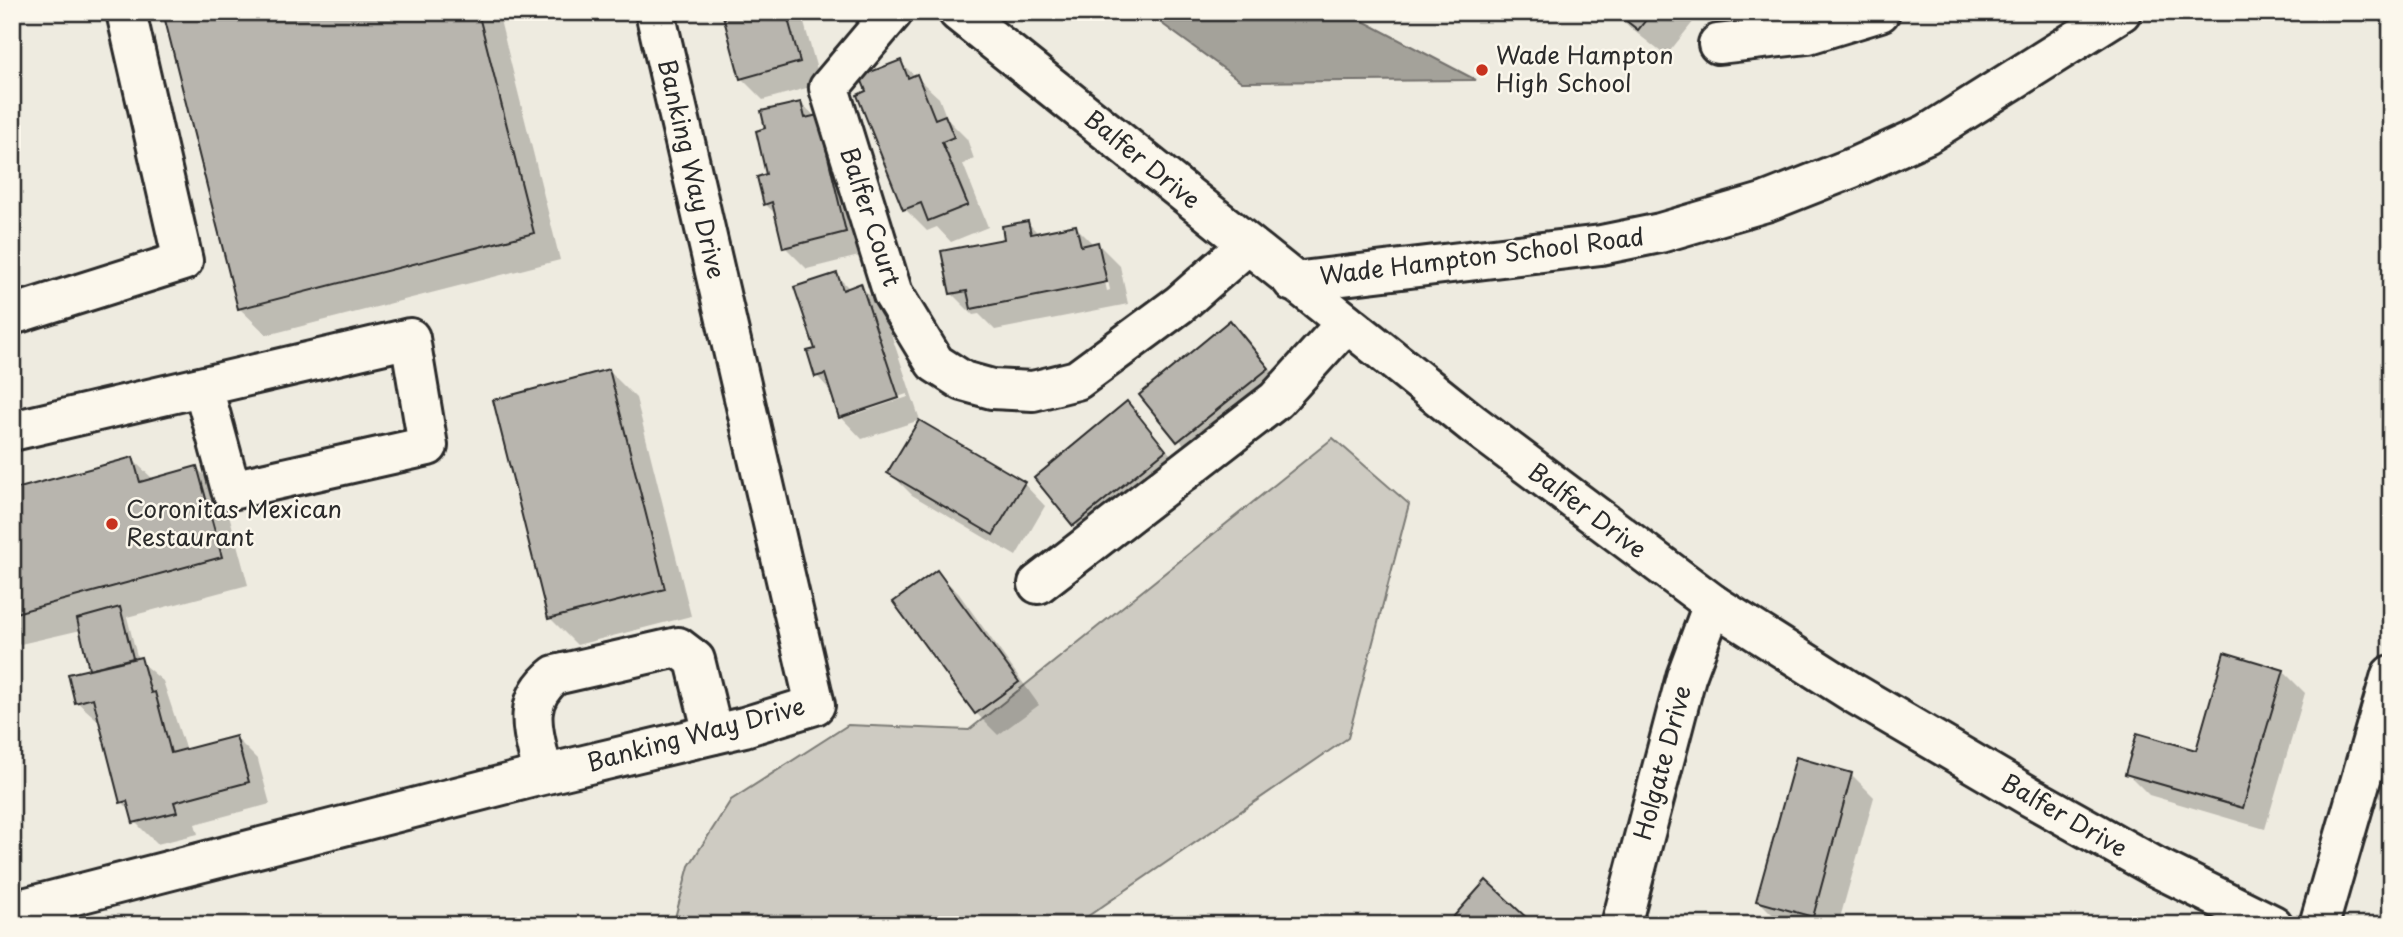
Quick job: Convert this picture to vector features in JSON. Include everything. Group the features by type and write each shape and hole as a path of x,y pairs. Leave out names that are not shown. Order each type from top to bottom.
{"street":[{"path":"12,316 183,261 127,12"},
{"name":"Banking Way Drive","path":"12,911 543,774 713,734 815,705 655,12"},
{"name":"Balfer Court","path":"893,12 829,88 893,294 935,363 944,369 963,381 992,389 1033,391 1077,380 1180,304 1247,244"},
{"name":"Balfer Drive","path":"958,12 1293,282 1550,484 1713,604 1855,694 2029,796 2154,866 2273,925"},
{"path":"1718,44 1808,34 1880,12"},
{"name":"Wade Hampton School Road","path":"1293,282 1601,244 1660,233 1766,202 1852,168 1927,134 2121,12"},
{"path":"1038,584 1276,400 1346,323"},
{"path":"12,431 410,338 428,446 231,489 203,387"},
{"name":"Holgate Drive","path":"1621,925 1686,677 1713,604"},
{"path":"543,774 530,713 540,687 555,676 678,646 695,660 713,734"},
{"path":"2319,925 2391,675"}],"shaded area":[{"path":"1146,12 1346,12 1476,80 1242,82"},
{"path":"1333,438 1409,504 1348,738 1075,925 673,925 689,866 731,800 848,725 969,730"}],"building":[{"path":"163,12 478,12 534,233 238,309"},
{"path":"722,12 786,12 800,62 740,79"},
{"path":"1615,12 1652,12 1638,30"},
{"path":"901,60 908,78 917,74 935,119 945,115 954,137 942,142 968,205 928,221 921,203 903,210 857,95 866,91 860,76"},
{"path":"801,102 805,118 818,115 846,232 783,248 772,202 764,205 757,177 766,174 756,131 765,128 761,111"},
{"path":"1028,221 1031,234 1076,225 1081,246 1098,242 1107,282 971,309 967,291 950,294 941,251 1004,239 1002,226"},
{"path":"837,273 843,290 861,283 899,398 839,418 825,374 815,377 807,351 815,349 794,287"},
{"path":"1230,320 1269,368 1177,442 1139,395"},
{"path":"609,369 665,589 548,619 493,400"},
{"path":"1127,401 1166,450 1073,526 1034,478"},
{"path":"919,420 1025,482 993,535 887,473"},
{"name":"Coronitas Mexican Restaurant","path":"133,457 140,482 197,466 222,557 12,614 12,490"},
{"path":"937,570 1019,682 975,714 893,602"},
{"path":"120,607 133,658 89,669 77,619"},
{"path":"2224,652 2284,670 2243,808 2125,774 2137,733 2196,750"},
{"path":"141,657 151,693 155,692 171,753 236,736 249,782 174,802 177,812 133,823 127,801 120,803 93,698 75,703 68,674"},
{"path":"1796,757 1852,773 1813,917 1756,901"},
{"path":"1486,880 1528,919 1523,925 1446,925"}],"place":[{"name":"Wade Hampton High School","path":"1482,70"},
{"name":"Coronitas Mexican Restaurant","path":"112,524"}]}
